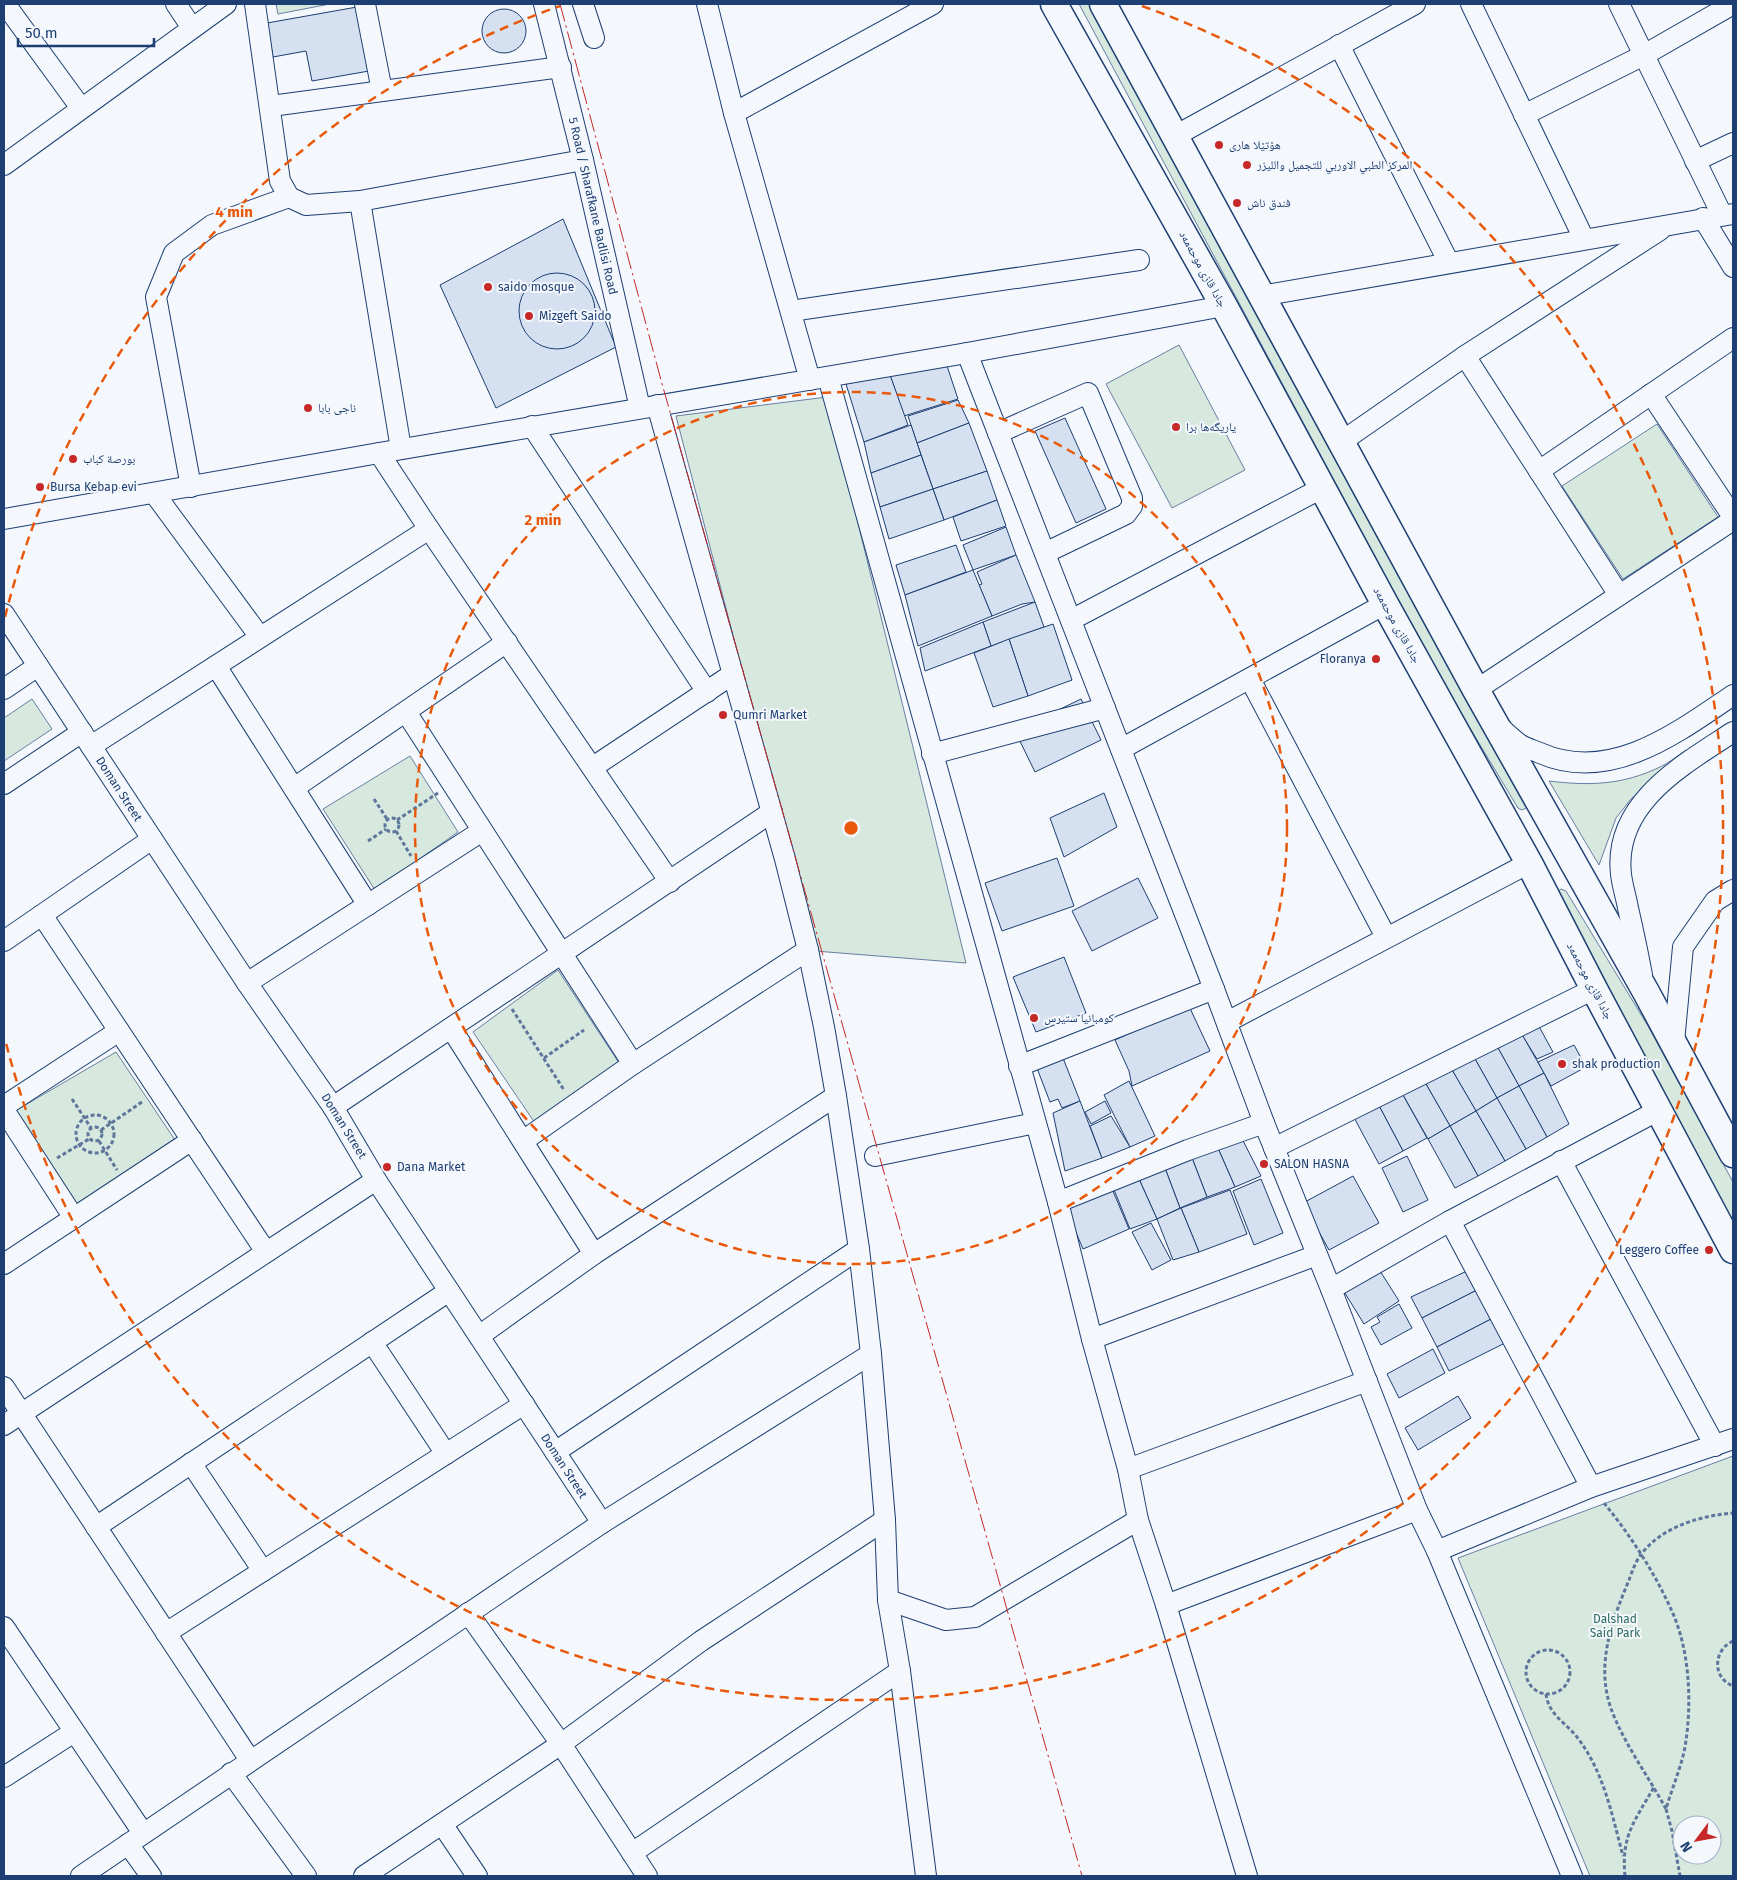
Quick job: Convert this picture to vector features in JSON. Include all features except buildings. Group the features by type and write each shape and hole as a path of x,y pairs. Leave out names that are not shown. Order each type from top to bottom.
{"main road":[{"name":"جادا قازی موحەمەد","path":"1054,4 1224,306 1385,604 1529,863 1594,990 1733,1250"},
{"path":"1108,6 1175,136 1476,690 1674,1042 1726,1124 1733,1154"},
{"path":"1507,825 1521,828 1531,825 1538,818 1542,807"}],"street":[{"path":"5,4 81,108"},
{"path":"176,4 192,28"},
{"path":"4,165 226,4"},
{"path":"257,4 280,181 289,197 306,205 360,201 583,160"},
{"path":"366,4 382,91"},
{"name":"5 Road / Sharafkane Badlisi Road","path":"544,4 648,406 733,674 808,950 836,1096 859,1249 871,1354 885,1520 888,1600 900,1671 926,1876"},
{"path":"582,4 594,38"},
{"path":"706,4 734,113 791,312 819,378 932,754 1058,1202 1092,1339 1128,1469 1138,1520 1166,1605 1247,1876"},
{"path":"734,113 933,4"},
{"path":"1175,136 1415,4"},
{"path":"1471,4 1584,239"},
{"path":"1619,4 1696,161 1719,216 1733,267"},
{"path":"1524,115 1644,55 1733,4"},
{"path":"1338,45 1450,263"},
{"path":"271,106 560,67"},
{"path":"1696,161 1733,143"},
{"path":"191,486 156,297 174,253 212,225 289,197"},
{"path":"360,201 401,449"},
{"path":"1262,296 1719,216"},
{"path":"1340,442 1465,356 1668,224"},
{"path":"791,312 1140,260"},
{"path":"4,519 648,406 967,353 1224,306"},
{"path":"1539,471 1733,338"},
{"path":"967,353 1227,1022 1264,1123 1417,1510 1437,1550 1572,1876"},
{"path":"1465,356 1619,595"},
{"path":"998,433 1088,393 1132,498 1132,506 1126,514 1045,553"},
{"path":"1476,690 1733,518 1651,394"},
{"path":"532,426 707,692"},
{"path":"380,453 429,529 670,882"},
{"path":"1071,620 1322,488"},
{"path":"154,493 260,637"},
{"path":"4,784 216,666 429,529"},
{"path":"1121,750 1385,604"},
{"name":"Doman Street","path":"4,614 247,983 333,1107 376,1180 602,1523"},
{"path":"294,788 507,642"},
{"path":"4,689 38,666"},
{"path":"216,666 368,905"},
{"path":"593,767 733,674"},
{"path":"1250,679 1386,937"},
{"path":"1494,722 1521,745 1552,759 1587,764 1621,759 1653,745 1694,722 1733,695"},
{"path":"932,754 1105,708"},
{"path":"406,712 633,1064"},
{"path":"1694,722 1710,747"},
{"path":"1646,992 1621,874 1620,852 1624,836 1638,808 1648,795 1660,784 1733,732"},
{"path":"333,1107 772,812"},
{"path":"247,983 482,831"},
{"path":"4,941 152,840"},
{"path":"1227,1022 1529,863"},
{"path":"1674,1042 1683,947 1715,901 1733,890"},
{"path":"42,915 266,1252"},
{"path":"523,1141 633,1064 808,950"},
{"path":"1019,1066 1214,989"},
{"path":"1274,1148 1594,990"},
{"path":"451,1028 594,1254"},
{"path":"4,1106 119,1031"},
{"path":"479,1336 594,1254 836,1096"},
{"path":"4,1110 74,1218"},
{"path":"1331,1289 1450,1220 1659,1110"},
{"path":"875,1156 1035,1123"},
{"path":"1058,1202 1188,1150 1264,1123"},
{"path":"4,1264 192,1140"},
{"path":"1437,1550 1591,1486 1724,1442 1561,1161"},
{"path":"12,1419 376,1180"},
{"path":"1450,1220 1591,1486"},
{"path":"555,1452 859,1249"},
{"path":"1092,1339 1317,1255"},
{"path":"96,1527 449,1291"},
{"path":"372,1342 446,1454"},
{"path":"81,1876 602,1523 871,1354"},
{"path":"1128,1469 1367,1382"},
{"path":"4,1387 12,1419 96,1527 250,1760"},
{"path":"166,1633 524,1404"},
{"path":"191,1463 263,1571"},
{"path":"1166,1605 1417,1510"},
{"path":"364,1876 560,1744 701,1641 885,1520"},
{"path":"888,1600 946,1620 975,1617 1138,1520"},
{"path":"468,1613 560,1744 647,1876"},
{"path":"4,1627 74,1732 135,1838 151,1876"},
{"path":"632,1854 900,1671"},
{"path":"4,1777 74,1732"},
{"path":"231,1773 306,1876"},
{"path":"442,1824 478,1876"}],"path":[{"path":"397,820 452,784"},
{"path":"374,799 387,819"},
{"path":"387,819 393,818 397,820"},
{"path":"387,819 384,824 386,829 390,832 396,831"},
{"path":"396,831 399,827 397,820"},
{"path":"368,841 386,829"},
{"path":"396,831 413,858"},
{"path":"502,994 574,1105"},
{"path":"544,1058 584,1030"},
{"path":"72,1098 91,1128"},
{"path":"101,1130 142,1102"},
{"path":"94,1115 101,1116 111,1123 114,1136 113,1142 105,1151 92,1154 79,1146 75,1136 76,1130 78,1124 84,1118 94,1115"},
{"path":"91,1128 101,1130"},
{"path":"91,1128 87,1132 89,1139 94,1142 99,1140 102,1134 101,1130"},
{"path":"41,1167 89,1139"},
{"path":"99,1140 119,1174"},
{"path":"1591,1486 1614,1514 1640,1554 1674,1616 1683,1646 1688,1678 1685,1747 1666,1808"},
{"path":"1680,1876 1666,1808 1621,1731 1607,1694 1607,1646 1611,1626 1640,1554 1667,1532 1686,1523 1703,1517 1733,1513"},
{"path":"1733,1641 1722,1649 1717,1665 1723,1680 1733,1686"},
{"path":"1554,1650 1566,1658 1571,1673 1565,1687 1553,1694 1546,1694 1539,1693 1529,1683 1526,1670 1532,1656 1538,1652 1554,1650"},
{"path":"1546,1694 1550,1710 1577,1738 1600,1776 1623,1856 1625,1876"},
{"path":"1623,1856 1625,1843 1633,1822 1654,1786"}],"green space":[{"path":"276,4 330,4 278,14"},
{"path":"1079,4 1096,4 1528,804 1526,808 1522,810 1518,808 1441,680"},
{"name":"یاریگەها برا","path":"1179,345 1245,470 1172,508 1106,384"},
{"path":"827,397 966,963 815,951 676,416"},
{"path":"1657,424 1718,517 1623,579 1562,486"},
{"path":"32,699 52,729 4,761 4,718"},
{"path":"1686,750 1688,754 1631,799 1616,818 1599,865 1549,781 1592,784 1619,781 1660,767"},
{"path":"410,756 458,832 375,890 323,809"},
{"path":"1561,889 1566,891 1648,1026 1733,1182 1733,1225 1650,1071 1558,891"},
{"path":"558,970 619,1063 535,1123 473,1032"},
{"path":"116,1052 177,1143 77,1207 15,1111"},
{"name":"Dalshad Said Park","path":"1733,1456 1733,1876 1590,1876 1458,1558"}],"power":[{"path":"560,4 661,380 1082,1876"}],"place":[{"name":"هۆتێلا هاری","path":"1219,145"},
{"name":"المركز الطبي الاوربي للتجميل والليزر","path":"1247,165"},
{"name":"فندق ناش","path":"1237,203"},
{"name":"saido mosque","path":"488,287"},
{"name":"Mizgeft Saido","path":"529,316"},
{"name":"ناجى بابا","path":"308,408"},
{"name":"یاریگەها برا","path":"1176,427"},
{"name":"بورصة كباب","path":"73,459"},
{"name":"Bursa Kebap evi","path":"40,487"},
{"name":"Floranya","path":"1376,659"},
{"name":"Qumri Market","path":"723,715"},
{"name":"كومبانيا ستيرس","path":"1034,1018"},
{"name":"shak production","path":"1562,1064"},
{"name":"SALON HASNA","path":"1264,1164"},
{"name":"Dana Market","path":"387,1167"},
{"name":"Leggero Coffee","path":"1709,1250"}]}
